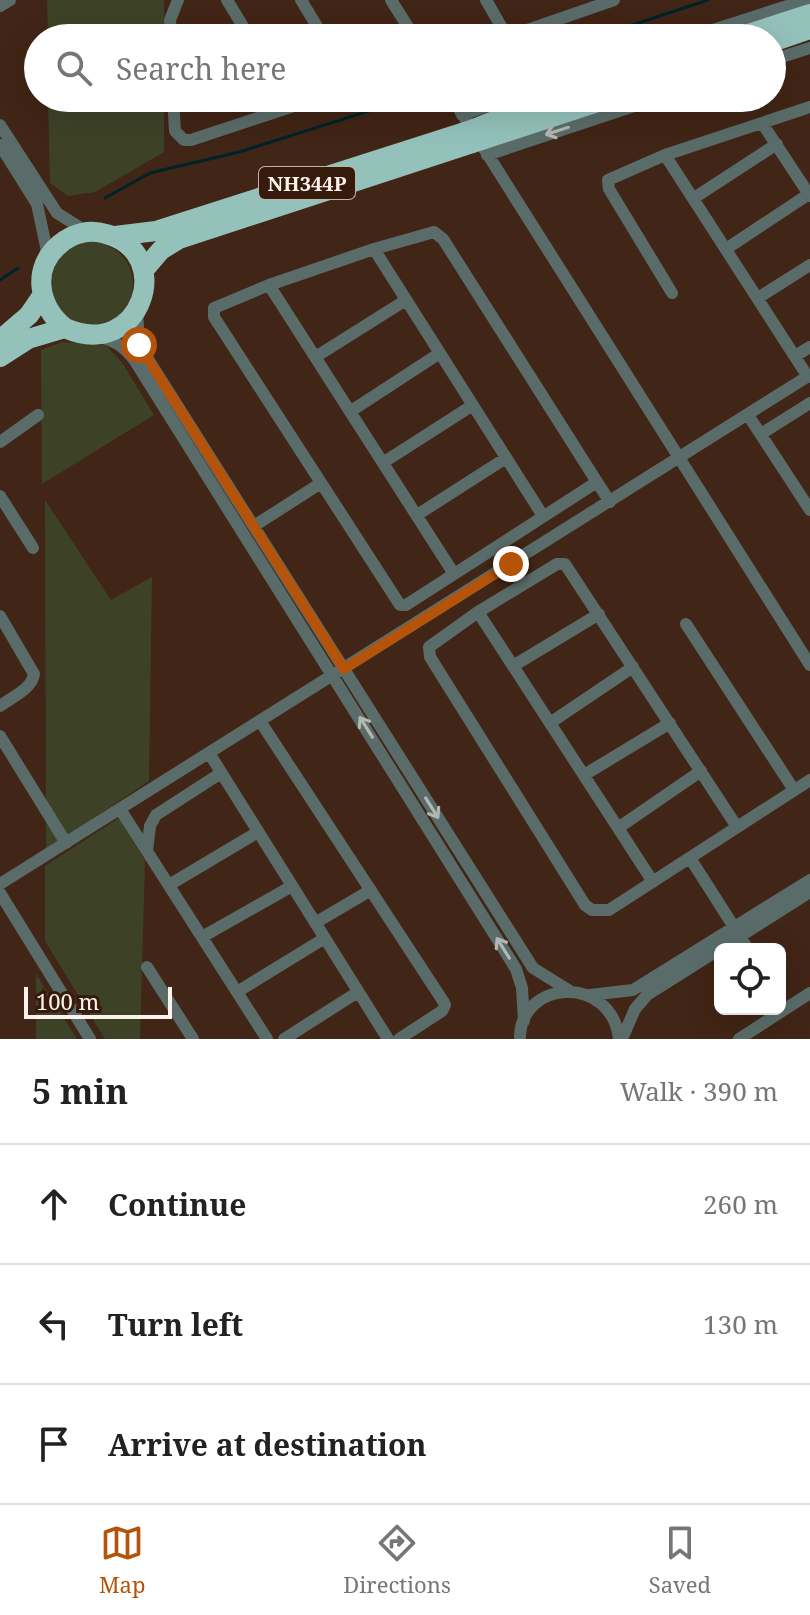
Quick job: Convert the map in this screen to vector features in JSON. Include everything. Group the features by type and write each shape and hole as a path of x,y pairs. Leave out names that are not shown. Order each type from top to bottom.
{"highway":[{"path":"779,24 810,14"},
{"path":"786,37 810,29"},
{"name":"NH344P","path":"143,271 161,250 179,239 475,136 524,112"},
{"name":"NH344P","path":"115,236 156,231 560,112"},
{"path":"87,232 115,236 128,245 143,271 145,285 137,311 118,328 94,336 65,328 47,309 42,296 43,269 48,256 65,240 87,232"},
{"path":"0,340 29,315 42,296"},
{"path":"0,357 28,339 65,328"}],"street":[{"path":"0,6 10,0"},
{"path":"170,24 178,0"},
{"path":"227,0 242,24"},
{"path":"301,0 316,24"},
{"path":"391,0 406,24"},
{"path":"486,0 500,24"},
{"path":"570,0 578,12"},
{"path":"544,24 614,0"},
{"path":"731,24 806,0"},
{"path":"786,56 810,48"},
{"path":"672,293 607,184 612,177 665,155 810,107"},
{"path":"174,112 175,131 184,140 195,140 265,112"},
{"path":"460,112 810,665"},
{"path":"475,136 497,112"},
{"path":"475,136 591,112"},
{"path":"726,249 809,195 762,123"},
{"path":"0,125 57,213 87,232"},
{"path":"694,198 777,144"},
{"path":"0,145 37,204 48,256"},
{"path":"0,884 809,376 665,155"},
{"path":"597,482 406,605 400,605 213,313 217,305 269,285 430,231 440,235 610,502"},
{"path":"374,249 543,516"},
{"path":"758,298 810,265"},
{"path":"269,285 454,574"},
{"path":"317,356 406,300"},
{"path":"137,311 139,345 254,526 516,969 522,988 520,1033"},
{"path":"94,336 108,338 122,346 135,361 533,968 570,991 590,995 633,990 810,892"},
{"path":"795,356 810,347"},
{"path":"351,411 440,353"},
{"path":"761,434 810,403"},
{"path":"384,462 473,405"},
{"path":"0,442 38,415"},
{"path":"748,415 810,510"},
{"path":"417,515 506,458"},
{"path":"254,526 321,483"},
{"path":"0,496 33,548"},
{"path":"737,827 568,566 561,563 478,612 433,643 429,652 585,905 601,912 609,910 810,780"},
{"path":"478,612 653,882"},
{"path":"513,666 599,614"},
{"path":"0,616 34,674 31,684 0,706"},
{"path":"686,624 794,790"},
{"path":"550,723 633,667"},
{"path":"260,721 445,1005 440,1012 399,1039"},
{"path":"584,775 670,723"},
{"path":"0,736 66,843"},
{"path":"209,753 388,1039"},
{"path":"618,828 701,771"},
{"path":"147,851 150,826 156,815 221,773"},
{"path":"120,809 267,1039"},
{"path":"169,885 258,832"},
{"path":"690,858 744,943"},
{"path":"726,943 810,880"},
{"path":"202,937 292,886"},
{"path":"315,923 371,890"},
{"path":"0,893 90,1039"},
{"path":"237,992 325,938"},
{"path":"620,1039 635,1009 647,995 714,953"},
{"path":"147,967 193,1039"},
{"path":"520,1033 543,999 570,991"},
{"path":"284,1039 358,992"},
{"path":"786,1002 810,993"},
{"path":"590,995 613,1016 620,1039"},
{"path":"748,1036 770,1015"}],"green space":[{"path":"47,0 164,0 164,24 48,24"},
{"path":"48,112 164,112 164,152 95,192 68,196 50,183"},
{"path":"91,242 107,245 121,254 130,268 133,284 130,300 121,314 107,323 91,326 75,323 61,314 52,300 49,284 52,268 61,254 75,245"},
{"path":"62,342 106,345 123,364 154,415 42,484 41,350"},
{"path":"45,500 111,600 152,577 149,781 46,850"},
{"path":"119,818 145,861 140,1039 105,1039 45,941 45,866"},
{"path":"36,974 77,1039 36,1039"}],"waterway":[{"path":"635,24 708,0"},
{"path":"105,198 150,173 239,152 366,112"},
{"path":"0,280 18,268"}],"route":[{"path":"139,345 344,669 511,564"}]}
